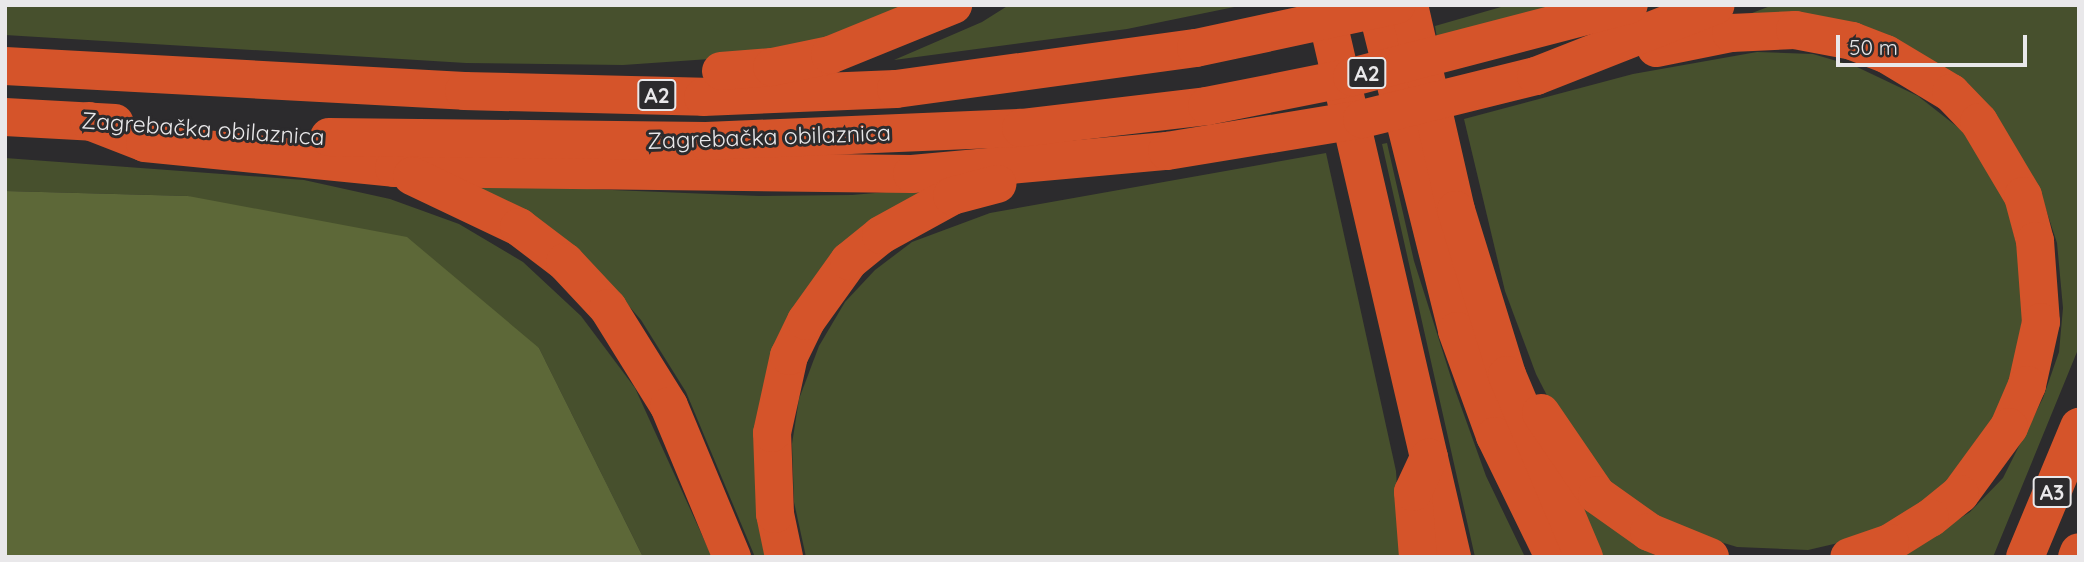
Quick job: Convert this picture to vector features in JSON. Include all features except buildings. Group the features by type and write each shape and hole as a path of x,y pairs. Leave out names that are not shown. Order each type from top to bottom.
{"highway":[{"path":"266,81 772,67 830,55 953,5"},
{"path":"1324,5 1452,557"},
{"path":"1376,5 1457,331 1495,436 1553,557"},
{"name":"Zagrebačka obilaznica","path":"5,66 266,81 703,96 896,89 1196,48 1396,5"},
{"path":"1409,5 1456,210 1507,375 1584,557"},
{"name":"Zagrebačka obilaznica","path":"5,117 384,140 706,142 1021,128 1207,106 1525,35 1629,5"},
{"path":"1542,73 1716,5"},
{"path":"89,121 145,143 394,169 912,174 1212,145 1362,119 1542,73 1731,33 1795,30 1824,35 1886,54 1951,93 1979,122 2006,162 2023,196 2040,280 2040,322 2027,385 2009,427 1960,494 1890,542 1849,557"},
{"path":"784,557 771,471 779,391 806,321 849,261 913,214 952,196 1167,151"},
{"path":"394,169 519,227 565,262 608,308 669,406 733,557"},
{"path":"1477,276 1500,311 1528,390 1597,495 1649,532 1710,557"},
{"name":"A3","path":"2025,557 2079,427"},
{"path":"1418,557 1413,492 1430,456"}],"green space":[{"path":"5,5 927,5 769,55 623,65 466,63 5,35"},
{"path":"1009,5 1244,5 1127,29 894,60 982,22"},
{"path":"1508,5 1562,5 1437,38 1435,26"},
{"path":"1773,5 2079,5 2079,347 1993,557 1899,557 1970,512 2003,478 2043,398 2059,352 2063,308 2057,243 2038,185 1967,91 1731,21"},
{"path":"1757,52 1813,54 1857,67 1918,96 1960,129 1992,166 2007,205 2027,290 2013,376 1996,416 1934,497 1864,537 1808,550 1737,547 1688,532 1651,515 1610,484 1562,425 1536,374 1505,291 1464,119 1633,74"},
{"path":"1387,143 1414,261 1454,387 1486,476 1525,557 1475,557 1382,144"},
{"path":"1326,153 1396,471 1401,557 806,557 794,502 792,444 799,399 819,346 845,302 875,270 912,242 990,213"},
{"path":"5,158 304,180 390,199 459,224 523,262 581,316 635,388 712,557 643,557 539,348 188,196 5,191"},
{"path":"466,184 759,196 852,195 944,187 813,284 769,557 755,557 686,392 641,320 597,269"},
{"path":"5,191 188,196 407,237 539,348 643,557 5,557"},
{"path":"1571,484 1630,541 1658,557 1598,557"}]}
